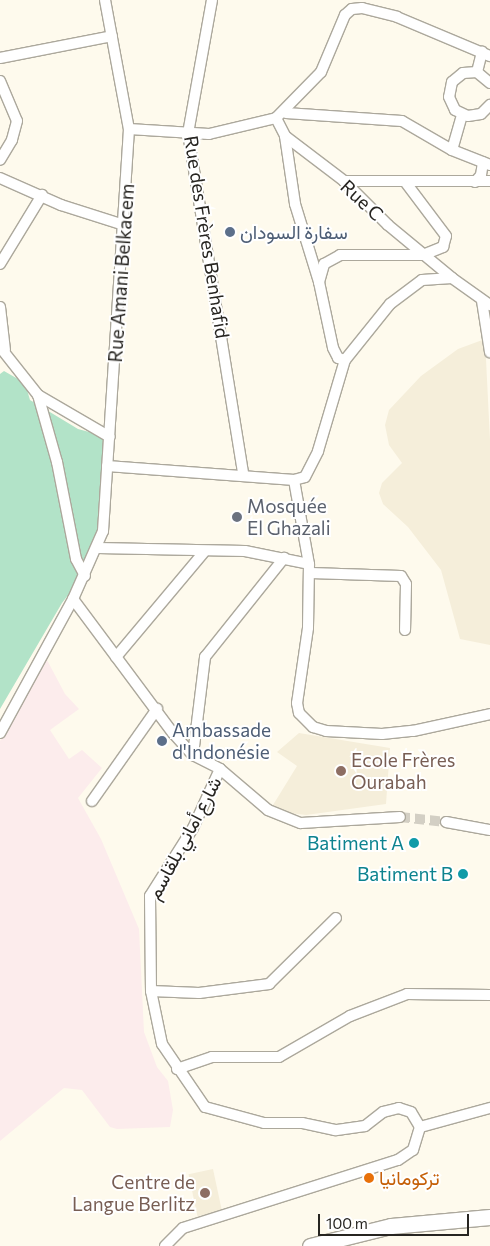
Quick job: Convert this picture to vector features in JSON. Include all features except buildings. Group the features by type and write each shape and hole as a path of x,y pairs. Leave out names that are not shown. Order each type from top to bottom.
{"main road":[{"path":"310,1246 391,1226 490,1217"},
{"path":"344,1246 403,1233 490,1226"}],"street":[{"name":"Rue Amani Belkacem","path":"73,599 98,548 110,437 124,225 129,129 105,0"},
{"name":"Rue des Frères Benhafid","path":"212,0 188,132 243,474"},
{"path":"281,115 321,72 345,15 352,9 362,8 397,17 486,54 476,72 457,76 449,89 451,104 462,114 475,116 490,105"},
{"path":"0,58 112,36"},
{"path":"476,72 490,83"},
{"path":"0,81 17,122 12,140 0,160"},
{"path":"452,150 462,114"},
{"path":"129,129 209,134 281,115 402,121 452,150 486,163 481,175 475,182"},
{"name":"Rue C","path":"281,115 285,136 344,181 423,255 486,303"},
{"path":"285,136 296,204 319,282 333,348 338,358 345,360"},
{"path":"0,178 124,225"},
{"path":"344,181 406,183 490,181"},
{"path":"319,282 324,264 340,255 423,255 443,248 446,236 406,183"},
{"path":"0,264 42,195"},
{"path":"107,466 243,474 294,480 305,477 311,468 345,360 372,322 407,288 422,280 452,278"},
{"path":"486,303 490,352"},
{"path":"0,307 2,350 38,395 110,437"},
{"path":"38,395 57,462 76,559 85,576"},
{"path":"294,480 310,568 308,628 298,703 299,713 313,727 382,734 413,731 490,714"},
{"path":"98,548 204,552 245,551 284,558 310,568 401,576 406,584 405,630"},
{"path":"116,657 204,552"},
{"path":"193,755 205,657 284,558"},
{"path":"0,733 73,599 193,755 220,769 284,819 301,824 400,817"},
{"path":"92,800 157,709"},
{"name":"شارع أماني بلقاسم","path":"220,769 193,828 150,896 150,991 156,1024 177,1069 205,1107 264,1123 302,1123 345,1129 365,1126 383,1112 399,1108 411,1112 420,1127"},
{"path":"446,822 490,830"},
{"path":"150,991 199,993 269,984 336,918"},
{"path":"177,1069 212,1057 279,1056 350,1016 407,994 490,995"},
{"path":"165,1246 183,1228 398,1160 413,1150 420,1127 490,1108"}],"shaded area":[{"path":"485,339 490,440 490,645 460,639 441,570 408,527 383,504 379,493 382,483 402,463 389,445 385,425 389,410 421,376 458,349"},
{"path":"46,658 65,694 79,709 50,730 69,759 82,750 102,768 78,798 101,839 139,929 144,1032 157,1067 168,1081 173,1110 170,1127 117,1129 110,1127 82,1090 64,1088 0,1141 0,741"},
{"name":"Ecole Frères Ourabah","path":"299,733 390,748 386,804 306,815 289,813 273,805 297,766 277,752"},
{"name":"Centre de Langue Berlitz","path":"213,1169 222,1211 197,1216 189,1174"}],"green space":[{"path":"4,371 25,383 30,400 78,429 104,436 102,522 78,582 62,603 0,709 0,374"}],"tunnel":[{"path":"400,817 446,822"}],"place":[{"name":"سفارة السودان","path":"230,232"},
{"name":"Mosquée El Ghazali","path":"237,517"},
{"name":"Ambassade d'Indonésie","path":"162,741"},
{"name":"Ecole Frères Ourabah","path":"341,771"},
{"name":"Batiment A","path":"414,843"},
{"name":"Batiment B","path":"463,874"},
{"name":"تركومانيا","path":"369,1178"},
{"name":"Centre de Langue Berlitz","path":"205,1193"}]}
